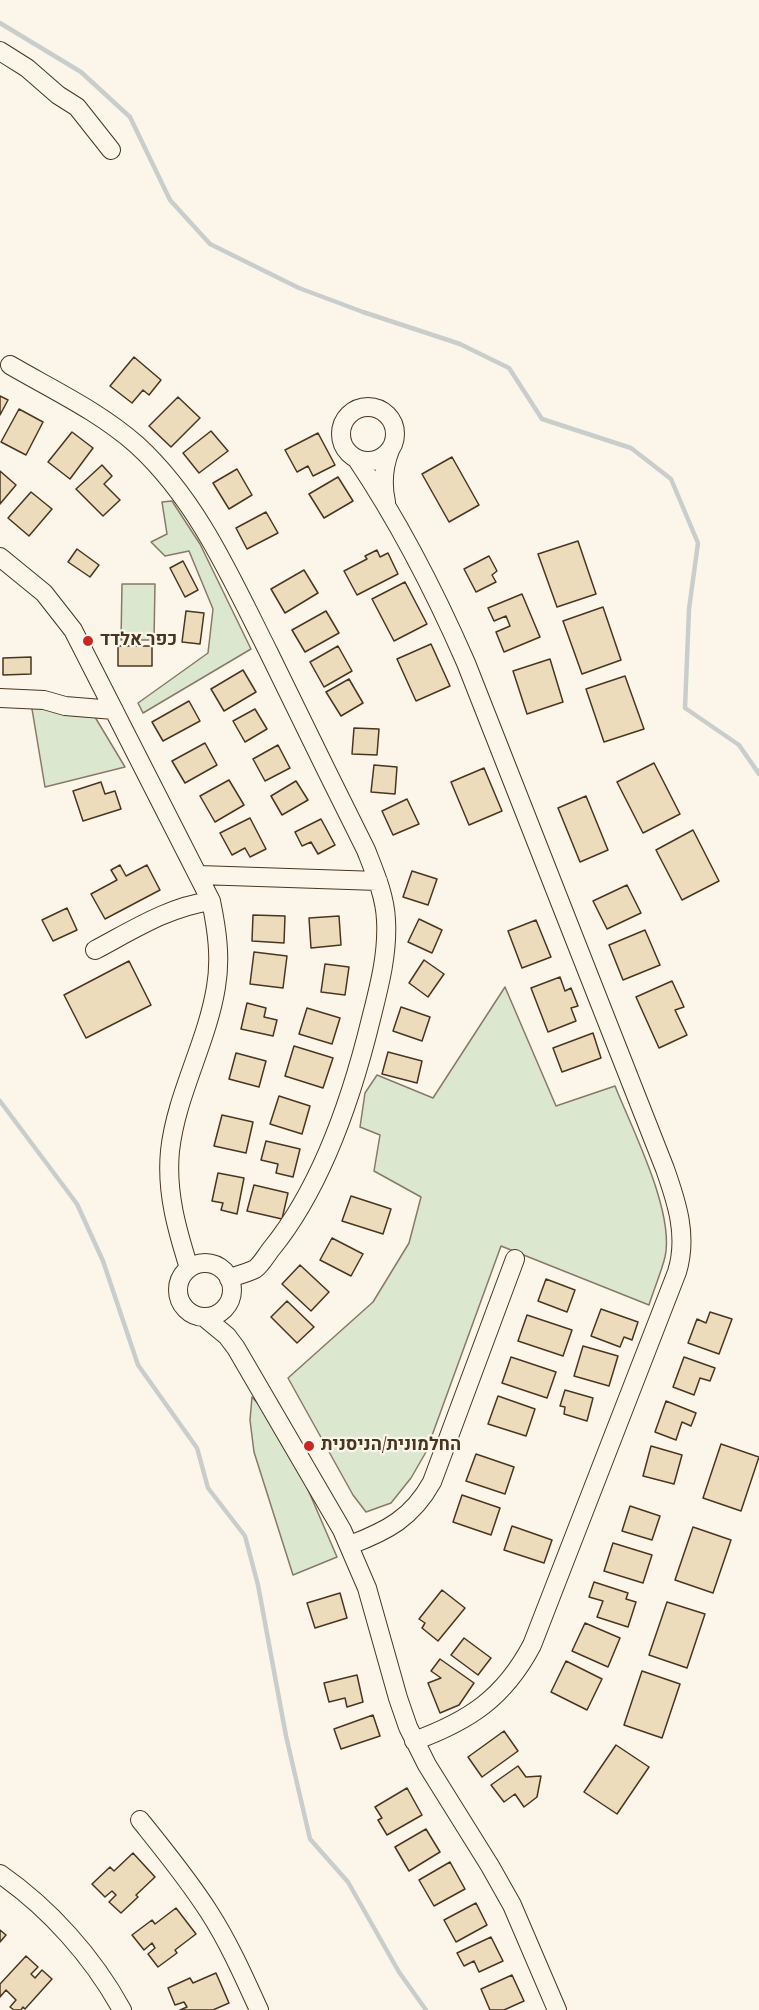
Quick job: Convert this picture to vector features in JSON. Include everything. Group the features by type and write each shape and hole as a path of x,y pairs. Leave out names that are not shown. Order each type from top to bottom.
{"street":[{"path":"0,51 27,68 58,95 78,107 111,150"},
{"path":"10,365 102,418 136,445 163,472 187,502 225,566 366,850 382,893 386,920 385,953 375,1004 349,1097 324,1161 297,1214 256,1269 229,1279"},
{"path":"389,513 383,480 385,462 395,439 393,422 381,411 365,408 350,415 342,430 344,447 356,458 429,583 470,673 665,1169 679,1213 683,1244 678,1272 524,1660 505,1686 482,1707 458,1723 414,1741"},
{"path":"356,458 376,460 390,450"},
{"path":"0,557 32,581 73,630 211,901 218,950 216,988 175,1126 169,1165 174,1215 189,1268"},
{"path":"0,698 44,700 65,706 114,710"},
{"path":"199,875 378,881"},
{"path":"95,950 159,915 186,905 211,901"},
{"path":"350,1545 384,1531 401,1520 416,1507 427,1491 515,1258"},
{"path":"236,1348 228,1321 227,1310 232,1291 229,1279 221,1269 210,1264 189,1268 179,1282 179,1298 189,1312 204,1317 227,1336 236,1348 350,1545 367,1588 401,1708 414,1741 512,1905 557,2010"},
{"path":"204,1317 217,1315 224,1310 230,1299"},
{"path":"140,1820 177,1865 210,1913 239,1964 260,2010"},
{"path":"0,1874 56,1921 92,1963 122,2010"}],"green space":[{"path":"172,501 200,544 251,649 143,713 138,703 208,653 213,609 189,551 165,556 151,542 167,534 162,502"},
{"path":"122,584 155,584 154,640 121,640"},
{"path":"31,703 95,717 125,767 45,787"},
{"path":"505,987 556,1106 615,1086 650,1171 664,1217 666,1238 662,1269 649,1305 501,1246 426,1452 411,1478 391,1503 366,1512 353,1495 288,1378 373,1302 409,1243 421,1197 374,1171 380,1135 360,1127 365,1093 377,1075 433,1098"},
{"path":"252,1397 262,1408 303,1478 337,1557 293,1575 254,1452 250,1420"}],"building":[{"path":"134,357 161,380 149,395 143,390 132,403 110,386"},
{"path":"0,396 8,400 0,415"},
{"path":"178,397 200,418 171,447 149,426"},
{"path":"19,409 43,422 26,455 1,442"},
{"path":"211,431 228,451 199,473 183,453"},
{"path":"72,432 93,448 70,479 48,462"},
{"path":"318,433 335,465 313,476 308,466 297,472 285,450"},
{"path":"452,457 479,505 449,522 422,474"},
{"path":"102,465 112,476 104,484 120,500 103,516 76,489"},
{"path":"237,469 252,495 229,509 213,483"},
{"path":"0,471 16,485 0,504"},
{"path":"338,477 353,501 324,518 309,494"},
{"path":"31,492 52,509 29,536 8,518"},
{"path":"266,512 278,533 247,549 236,528"},
{"path":"578,541 596,594 557,607 538,554"},
{"path":"77,549 99,565 90,577 68,562"},
{"path":"377,550 380,557 388,553 398,574 357,595 344,571 367,559 365,556"},
{"path":"489,556 497,571 492,575 496,582 476,592 464,569"},
{"path":"183,561 198,590 185,597 170,568"},
{"path":"304,570 318,593 285,613 271,589"},
{"path":"405,582 427,624 394,641 372,599"},
{"path":"522,594 540,637 504,652 496,632 510,626 506,616 494,621 488,608"},
{"path":"603,607 621,660 582,674 563,621"},
{"path":"186,611 204,613 200,644 182,642"},
{"path":"326,611 339,633 305,652 292,630"},
{"path":"431,644 450,686 416,701 397,659"},
{"path":"118,646 152,646 152,666 118,666"},
{"path":"338,646 352,671 324,687 310,662"},
{"path":"31,657 31,674 3,675 3,658"},
{"path":"550,659 563,702 527,714 513,671"},
{"path":"243,670 256,692 224,711 211,689"},
{"path":"625,676 644,729 604,742 586,689"},
{"path":"349,679 363,703 341,716 326,692"},
{"path":"189,701 200,721 163,741 152,722"},
{"path":"255,709 267,729 245,742 233,721"},
{"path":"354,728 379,729 377,755 352,754"},
{"path":"205,743 217,765 185,783 172,761"},
{"path":"278,745 290,768 265,781 253,759"},
{"path":"654,763 680,814 643,833 617,782"},
{"path":"374,765 397,767 395,794 371,792"},
{"path":"484,768 502,811 469,825 451,782"},
{"path":"229,780 244,805 215,822 200,796"},
{"path":"296,781 308,800 282,815 271,796"},
{"path":"101,782 105,794 115,791 121,809 83,821 73,791"},
{"path":"586,796 608,850 580,862 558,808"},
{"path":"407,799 419,824 393,835 382,811"},
{"path":"250,818 266,849 250,857 245,848 232,855 220,833"},
{"path":"321,819 335,845 318,854 311,842 302,846 295,832"},
{"path":"693,830 719,881 682,900 656,850"},
{"path":"120,865 126,876 147,865 160,890 105,919 91,894 117,880 111,870"},
{"path":"412,871 437,879 428,905 403,897"},
{"path":"627,885 641,913 607,929 593,901"},
{"path":"67,908 77,930 53,941 42,920"},
{"path":"253,915 285,916 284,943 252,941"},
{"path":"339,916 341,945 311,948 309,918"},
{"path":"419,919 442,930 432,953 408,942"},
{"path":"536,920 551,957 522,968 508,931"},
{"path":"645,930 660,965 623,980 609,945"},
{"path":"254,952 287,956 283,988 250,984"},
{"path":"424,960 444,974 428,997 409,983"},
{"path":"129,961 151,1005 86,1038 64,995"},
{"path":"325,964 349,967 345,995 321,992"},
{"path":"560,977 565,991 571,988 578,1006 571,1008 576,1021 548,1032 531,988"},
{"path":"672,981 684,1007 675,1010 687,1035 659,1048 636,997"},
{"path":"247,1003 266,1008 264,1017 277,1020 273,1036 241,1029"},
{"path":"401,1007 430,1017 422,1041 393,1031"},
{"path":"307,1008 340,1018 332,1044 299,1034"},
{"path":"593,1033 601,1058 562,1072 553,1048"},
{"path":"294,1046 333,1058 323,1088 285,1076"},
{"path":"388,1052 422,1061 417,1083 382,1074"},
{"path":"236,1053 266,1061 259,1087 229,1079"},
{"path":"279,1096 310,1106 302,1134 270,1124"},
{"path":"222,1115 253,1122 246,1153 214,1146"},
{"path":"266,1141 300,1149 293,1177 276,1173 278,1164 261,1160"},
{"path":"218,1173 244,1178 237,1214 221,1210 223,1203 212,1201"},
{"path":"254,1185 288,1193 282,1219 247,1211"},
{"path":"351,1196 391,1209 383,1234 342,1221"},
{"path":"332,1238 363,1254 351,1276 320,1260"},
{"path":"300,1265 329,1292 311,1311 282,1284"},
{"path":"546,1279 575,1290 567,1312 538,1301"},
{"path":"287,1301 314,1327 297,1343 271,1317"},
{"path":"601,1309 638,1322 632,1340 624,1337 620,1347 591,1336"},
{"path":"710,1312 732,1319 719,1354 688,1343 697,1319 706,1323"},
{"path":"527,1315 572,1330 563,1356 518,1341"},
{"path":"583,1346 618,1356 609,1386 574,1376"},
{"path":"511,1357 556,1372 547,1398 502,1383"},
{"path":"684,1357 715,1368 710,1381 700,1378 694,1395 673,1387"},
{"path":"565,1390 593,1398 587,1421 564,1414 565,1407 560,1406"},
{"path":"498,1396 535,1409 526,1436 488,1424"},
{"path":"666,1401 696,1413 691,1426 682,1422 676,1440 655,1432"},
{"path":"721,1444 759,1457 741,1511 703,1498"},
{"path":"651,1446 682,1455 674,1484 643,1476"},
{"path":"476,1454 514,1467 505,1494 466,1481"},
{"path":"462,1495 500,1508 491,1535 453,1522"},
{"path":"630,1506 660,1516 652,1540 622,1531"},
{"path":"512,1526 552,1540 544,1563 504,1550"},
{"path":"693,1527 731,1540 713,1593 675,1580"},
{"path":"613,1543 652,1555 643,1583 604,1571"},
{"path":"594,1582 628,1593 626,1599 636,1602 628,1627 597,1617 603,1601 589,1597"},
{"path":"442,1590 465,1608 438,1641 422,1628 425,1623 419,1619"},
{"path":"340,1593 347,1618 315,1628 307,1603"},
{"path":"667,1602 705,1614 687,1668 649,1655"},
{"path":"585,1623 620,1638 608,1667 572,1651"},
{"path":"464,1638 491,1658 478,1675 451,1655"},
{"path":"440,1659 474,1683 459,1705 440,1713 428,1683 441,1678 431,1671"},
{"path":"566,1661 602,1679 587,1710 551,1692"},
{"path":"642,1671 680,1684 662,1738 624,1725"},
{"path":"357,1675 363,1702 347,1707 345,1698 329,1702 324,1683"},
{"path":"373,1715 380,1736 341,1749 334,1729"},
{"path":"504,1731 518,1751 482,1777 468,1757"},
{"path":"616,1745 649,1767 617,1814 584,1792"},
{"path":"518,1766 526,1777 541,1776 537,1797 524,1807 515,1794 504,1802 491,1785"},
{"path":"407,1788 422,1815 387,1835 378,1820 382,1818 375,1807"},
{"path":"426,1829 440,1852 409,1871 395,1847"},
{"path":"133,1853 155,1877 121,1913 109,1902 116,1895 112,1891 105,1897 92,1884 110,1867 114,1871"},
{"path":"450,1862 465,1889 434,1906 419,1880"},
{"path":"476,1903 487,1925 456,1942 444,1920"},
{"path":"176,1908 196,1934 175,1950 177,1953 158,1967 148,1954 155,1948 152,1943 144,1950 132,1935 152,1920 155,1924"},
{"path":"0,1930 6,1935 0,1942"},
{"path":"491,1937 503,1961 479,1972 474,1961 464,1966 457,1953"},
{"path":"26,1956 38,1967 31,1974 35,1978 42,1970 52,1979 25,2009 23,2007 21,2010 14,2010 10,2007 16,2000 6,1990 0,1997 0,1984"},
{"path":"216,1973 229,2003 213,2010 180,2010 187,2007 184,2002 175,2005 168,1988 190,1978 193,1983"},
{"path":"512,1975 524,2001 504,2010 490,2010 481,1989"}],"waterway":[{"path":"0,23 81,72 130,117 170,200 210,244 299,288 460,344 509,368 542,419 631,448 671,479 698,543 689,609 685,708 739,745 759,774"},
{"path":"0,1101 77,1204 103,1261 138,1365 197,1448 208,1488 245,1536 258,1585 286,1736 310,1839 348,1882 399,1972 426,2010"}],"place":[{"name":"כפר אלדד","path":"88,641"},
{"name":"החלמונית/הניסנית","path":"309,1446"}]}
